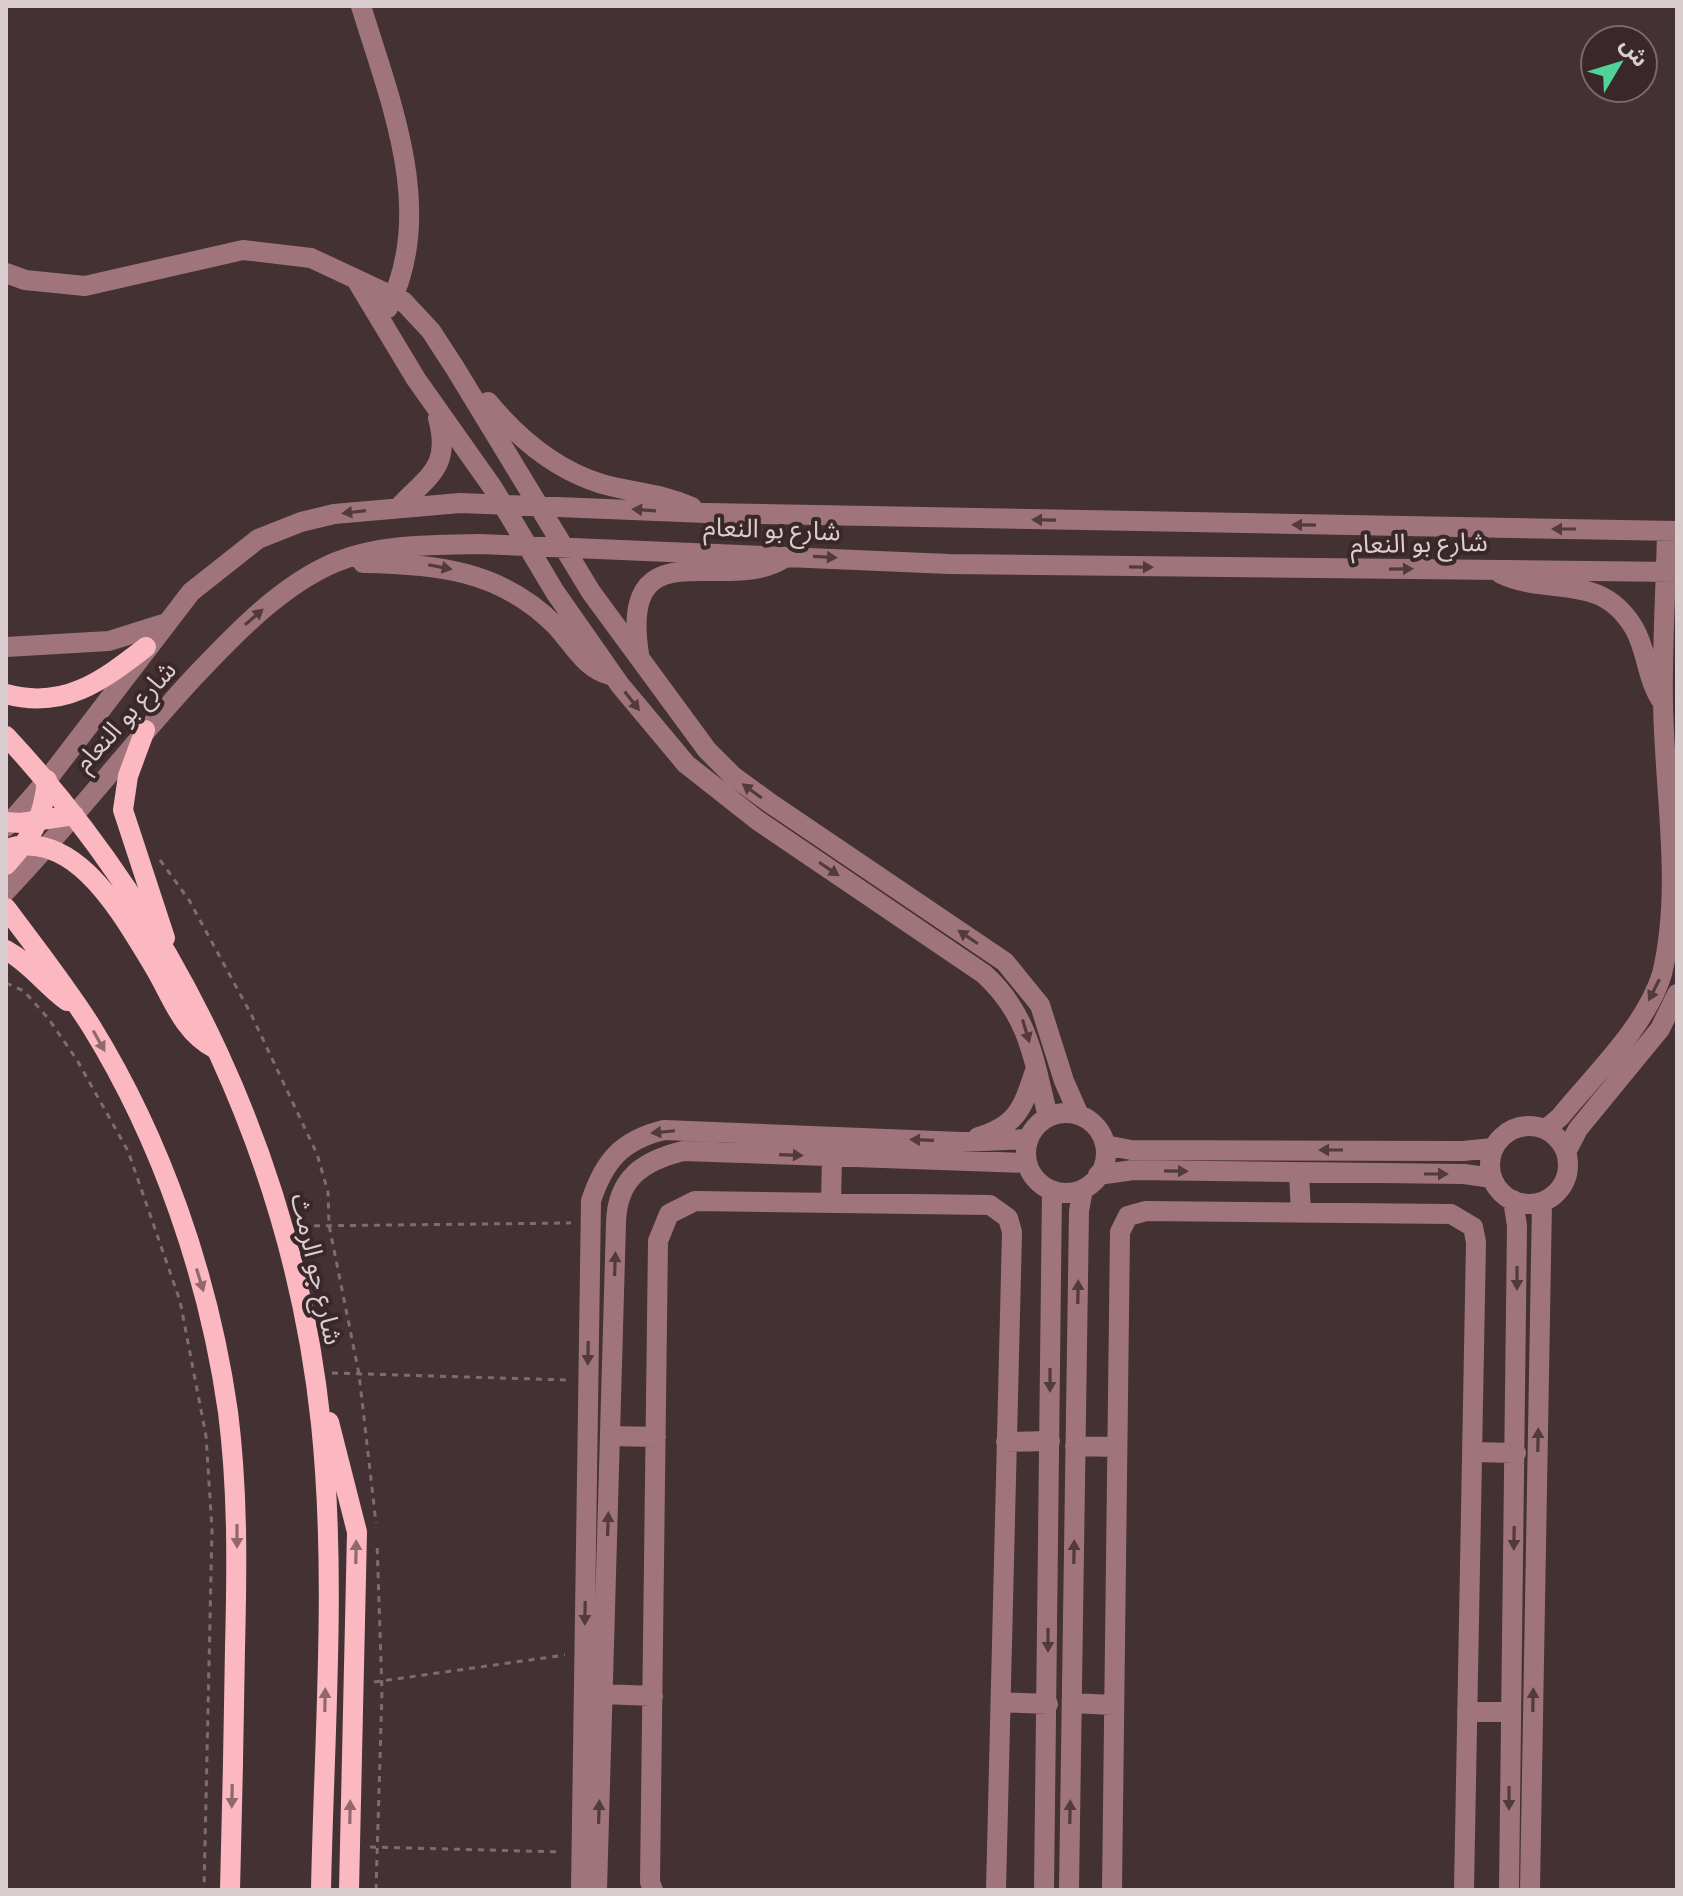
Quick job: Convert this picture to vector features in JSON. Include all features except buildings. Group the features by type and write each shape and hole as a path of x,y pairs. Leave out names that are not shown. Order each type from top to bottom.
{"main road":[{"path":"6,694 61,699 102,681 146,647"},
{"path":"145,730 128,776 123,810 175,968"},
{"name":"شارع جو الرمث","path":"6,736 74,815 175,968 218,1050 243,1108 283,1226 314,1373 326,1501 321,1890"},
{"path":"6,865 15,846 40,821 46,803 47,780"},
{"path":"7,824 74,815"},
{"path":"15,846 49,847 66,855 97,884 154,966 192,1031 218,1050"},
{"path":"6,908 81,1011 134,1109 180,1219 202,1285 228,1411 237,1531 230,1890"},
{"path":"6,950 29,965 47,986 81,1011"},
{"path":"314,1373 345,1474 357,1532 349,1890"}],"street":[{"path":"361,6 386,86 409,196 412,230 394,296 381,322"},
{"path":"6,273 25,280 85,286 243,250 311,258 403,301 431,331 562,546 707,750 733,776 1005,962 1040,1005 1064,1081 1079,1115 1096,1127 1105,1145 1103,1166 1090,1182 1079,1211 1069,1890"},
{"path":"357,281 435,406 503,504 525,545 613,676 686,764 757,820 984,974 1007,995 1023,1020 1048,1117"},
{"path":"455,368 506,424 561,466 603,484 664,495 706,513"},
{"path":"399,507 438,467 443,455 443,436 435,406"},
{"name":"شارع بو النعام","path":"7,824 47,780 163,624 191,592 258,539 334,514 399,507 503,504 706,513 1672,531"},
{"path":"1546,1129 1640,1018 1662,975 1671,923 1674,861 1663,703 1672,531"},
{"name":"شارع بو النعام","path":"6,891 49,847 145,730 232,636 267,607 335,563 409,546 562,546 979,565 1672,572"},
{"path":"639,658 635,611 638,601 654,582 675,571 765,568 788,555"},
{"path":"335,563 430,564 468,573 517,596 556,627 582,658 613,676"},
{"path":"1491,568 1521,582 1590,589 1617,607 1640,641 1649,680 1663,703"},
{"path":"6,647 109,641 163,624"},
{"path":"1493,1148 1492,1178 1503,1194 1513,1200 1542,1202 1564,1182 1566,1152 1578,1129 1660,1029 1677,994"},
{"path":"961,1142 1003,1129 1019,1109 1036,1068"},
{"path":"1079,1115 1048,1117 1028,1139 1027,1163 1035,1178 1052,1190 1133,1170 1464,1174 1492,1178"},
{"path":"1105,1145 1131,1150 1463,1151 1493,1148 1516,1128 1546,1129 1566,1152"},
{"path":"581,1890 590,1223 591,1201 599,1175 619,1148 640,1136 664,1130 961,1142 1028,1139"},
{"path":"597,1890 616,1204 624,1184 637,1169 657,1157 683,1151 1027,1163"},
{"path":"831,1203 832,1157"},
{"path":"1299,1174 1301,1212"},
{"path":"1044,1890 1052,1190"},
{"path":"1509,1890 1516,1453 1517,1226 1513,1200"},
{"path":"653,1890 650,1882 658,1241 669,1214 695,1201 990,1205 1008,1218 1012,1232 996,1890"},
{"path":"1530,1890 1542,1202"},
{"path":"1112,1890 1120,1232 1128,1216 1146,1211 1451,1214 1473,1227 1476,1242 1464,1890"},
{"path":"611,1436 656,1437"},
{"path":"1006,1442 1050,1441"},
{"path":"1075,1446 1116,1447"},
{"path":"1472,1452 1516,1453"},
{"path":"602,1694 653,1696"},
{"path":"1001,1702 1048,1704"},
{"path":"1072,1703 1113,1705"},
{"path":"1467,1712 1510,1712"}],"path":[{"path":"6,983 24,991 48,1018 77,1060 128,1151 180,1301 206,1436 212,1529 204,1890"},
{"path":"283,1226 590,1223"},
{"path":"314,1373 588,1381"},
{"path":"353,1685 584,1652"},
{"path":"350,1846 582,1853"}]}
